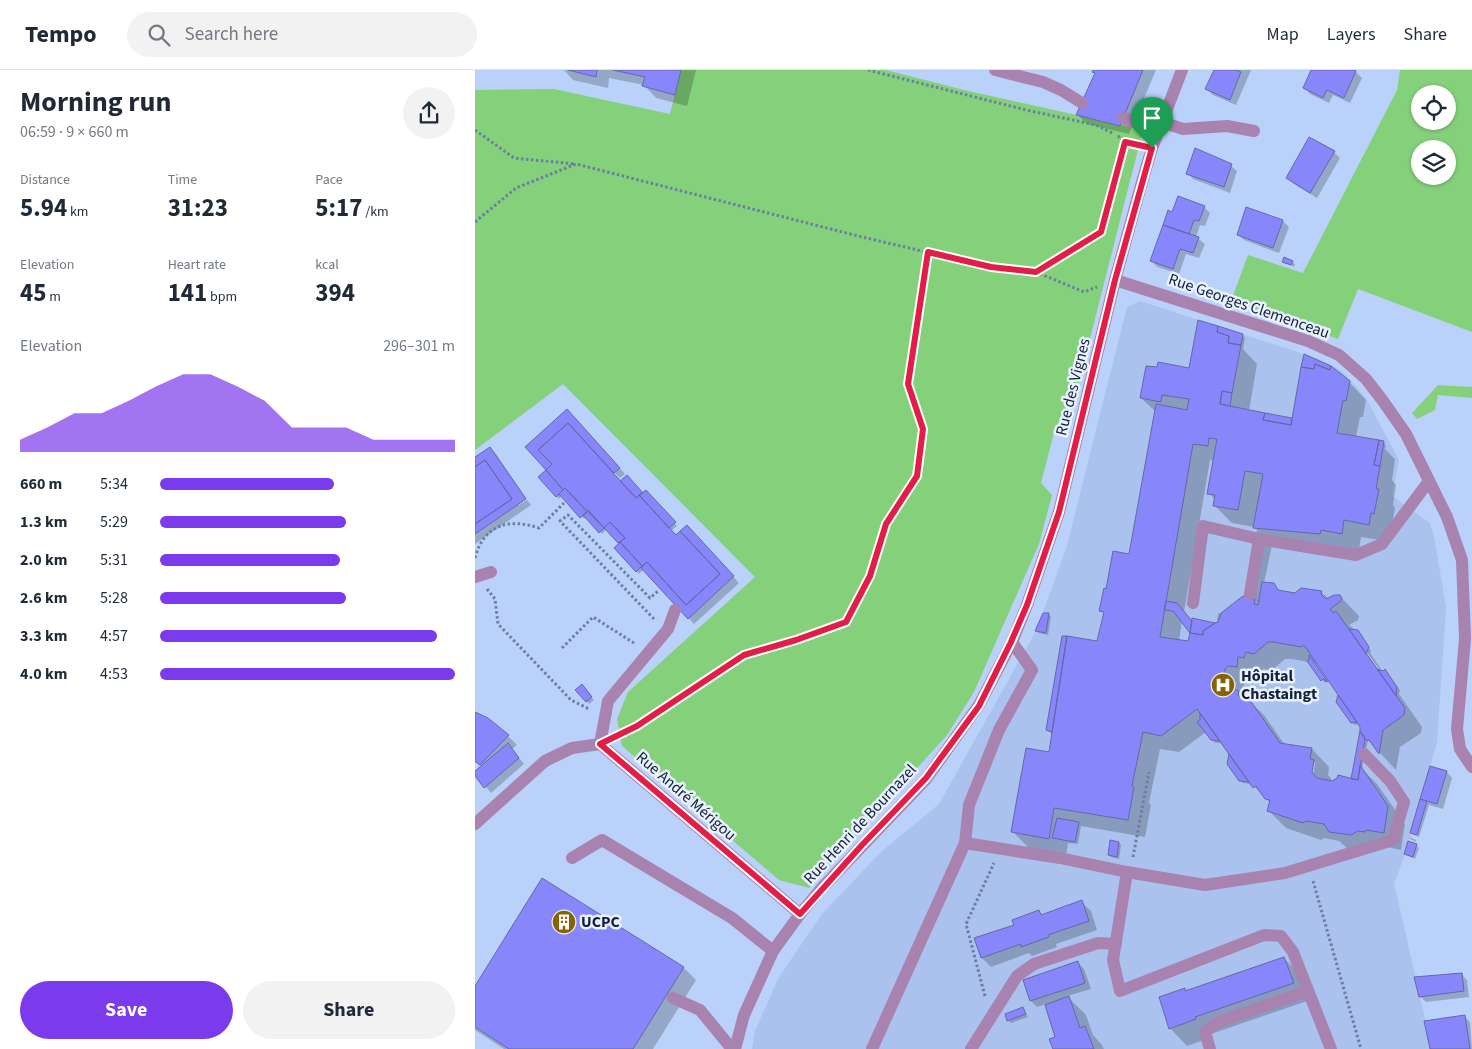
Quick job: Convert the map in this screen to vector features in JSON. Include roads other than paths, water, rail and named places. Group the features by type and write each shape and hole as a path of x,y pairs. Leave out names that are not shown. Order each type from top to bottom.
{"street":[{"path":"995,70 1043,82 1082,103"},
{"name":"Rue des Vignes","path":"979,706 1027,605 1059,512 1115,280 1152,148 1181,70"},
{"path":"1123,118 1183,129 1227,126 1254,131"},
{"name":"Rue Georges Clemenceau","path":"1115,280 1308,341 1339,355 1367,379 1406,434 1447,517 1462,560 1465,639 1457,729 1460,749 1472,767"},
{"path":"1193,603 1203,526 1259,539 1356,555 1382,544 1429,481"},
{"path":"1250,594 1259,539"},
{"path":"476,576 491,572"},
{"path":"475,824 545,761 572,748 600,744 608,701 668,629 675,610"},
{"path":"872,1049 965,844 969,806 999,730 1032,670 1011,642"},
{"name":"Rue Henri de Bournazel","path":"734,1049 744,1015 773,951 800,914 926,778 979,706"},
{"name":"Rue André Mérigou","path":"600,744 800,914"},
{"path":"965,844 1130,867 1205,885 1285,873 1393,840 1404,802 1390,781 1364,754"},
{"path":"572,858 602,840 732,918 773,951"},
{"path":"1130,867 1113,960 1120,991 1264,935 1281,936 1293,952 1331,1049"},
{"path":"971,1049 1017,976 1034,964 1098,943 1116,944"},
{"path":"1211,1049 1205,1032 1218,1022 1308,991"},
{"path":"673,998 700,1010 734,1049"}],"place":[{"name":"Hôpital Chastaingt","path":"1223,685"},
{"name":"UCPC","path":"564,922"}]}
